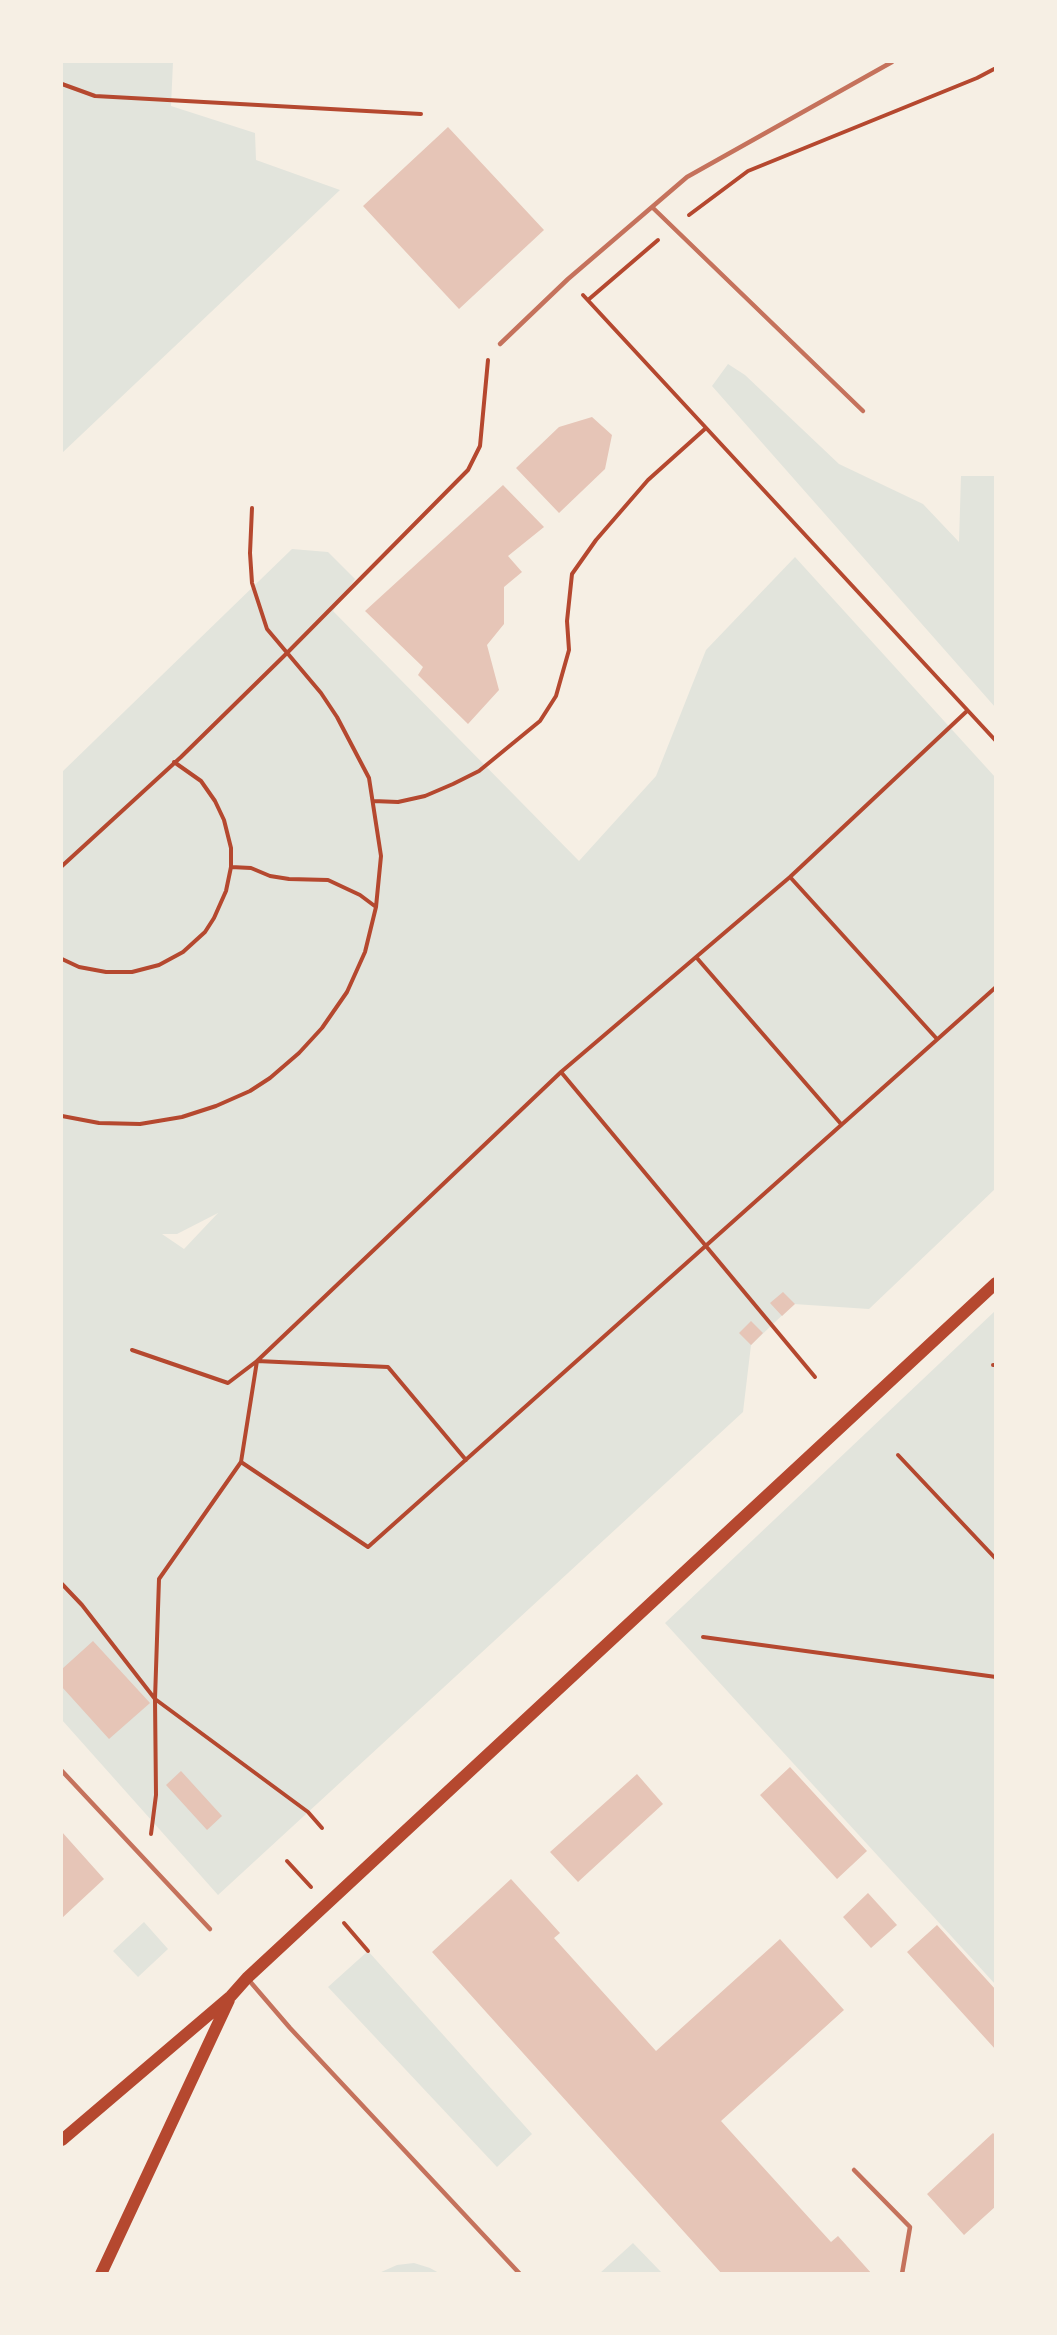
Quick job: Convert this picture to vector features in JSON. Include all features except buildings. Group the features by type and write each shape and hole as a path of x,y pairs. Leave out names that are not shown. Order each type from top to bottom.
{"main road":[{"path":"62,2140 231,1996 247,1978 996,1283"},
{"path":"101,2274 231,1996"}],"lane":[{"path":"500,344 568,279 687,177 892,62"},
{"path":"652,207 862,411"},
{"path":"62,1771 210,1929"},
{"path":"247,1978 290,2028 520,2274"},
{"path":"854,2170 910,2227 902,2274"}],"path":[{"path":"588,300 673,227 748,171 977,78 996,68"},
{"path":"62,84 95,96 421,114"},
{"path":"568,279 996,741"},
{"path":"62,866 286,654 468,470 480,446 489,356 500,344"},
{"path":"373,801 398,802 453,784 479,771 540,721 556,696 569,650 567,621 572,574 596,540 648,480 706,428"},
{"path":"62,1116 99,1123 140,1124 182,1117 216,1106 250,1091 270,1078 299,1053 322,1028 347,992 365,952 376,907 381,856 369,778 337,717 304,671 286,654 267,629 252,583 250,553 252,508"},
{"path":"132,1350 228,1383 257,1361 561,1072 790,877 967,711"},
{"path":"62,959 79,967 106,972 132,972 159,965 183,952 205,932 214,918 226,891 231,867 231,848 224,820 215,801 201,781 174,762"},
{"path":"231,867 251,868 270,876 289,879 328,880 360,895 376,907"},
{"path":"790,877 937,1039"},
{"path":"696,957 841,1124"},
{"path":"241,1461 368,1547 996,987"},
{"path":"561,1072 816,1377"},
{"path":"257,1361 388,1367 466,1460"},
{"path":"147,1862 156,1795 155,1699 159,1579 241,1461 257,1361"},
{"path":"898,1455 996,1559"},
{"path":"62,1584 82,1605 155,1699 308,1812 322,1828"},
{"path":"703,1637 996,1677"}],"shaded area":[{"path":"62,62 173,62 171,106 255,133 256,160 340,190 62,453"},
{"path":"728,364 745,375 839,464 923,504 959,542 961,476 995,476 995,707 712,386"},
{"path":"292,549 328,552 355,579 333,611 579,861 656,776 706,650 795,557 995,777 995,1189 869,1309 794,1304 751,1345 743,1412 218,1895 62,1720 62,772","holes":["218,1213 184,1249 162,1234 177,1234"]},
{"path":"995,1311 995,1984 665,1623"},
{"path":"144,1922 168,1949 138,1977 113,1951"},
{"path":"368,1951 532,2134 497,2167 328,1987"},
{"path":"633,2243 662,2273 600,2273"},
{"path":"414,2263 439,2273 379,2273 397,2265"}]}
